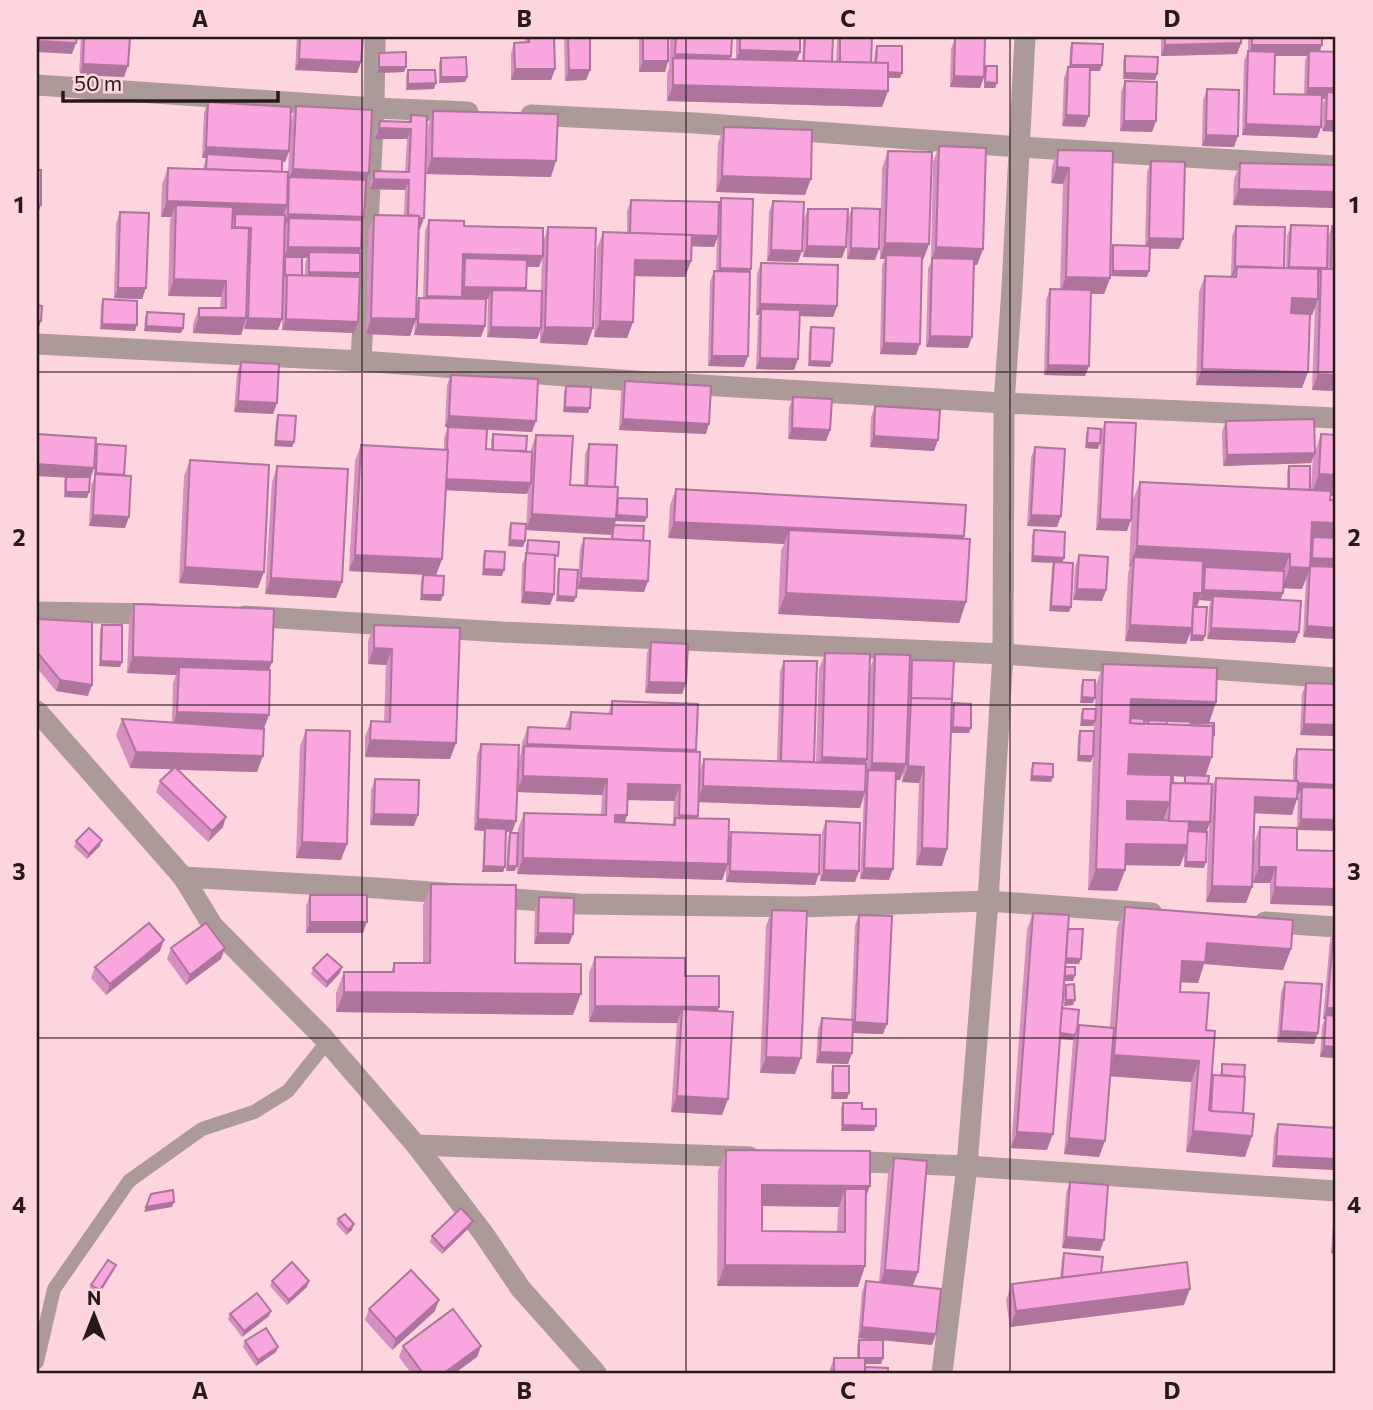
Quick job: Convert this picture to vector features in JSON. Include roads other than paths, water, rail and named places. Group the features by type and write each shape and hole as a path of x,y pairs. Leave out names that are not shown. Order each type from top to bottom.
{"street":[{"path":"361,361 375,37"},
{"path":"942,1373 967,1166 988,901 1003,654 1003,403 1025,37"},
{"path":"37,85 485,113"},
{"path":"513,114 695,123 1020,147 1336,166"},
{"path":"37,344 361,361 1003,403 1336,418"},
{"path":"37,612 170,614"},
{"path":"224,615 501,632 1003,654 1336,677"},
{"path":"37,711 183,877 214,926 327,1042 416,1145 483,1233 521,1289 596,1373"},
{"path":"183,877 377,888 579,904 800,907 988,901 1169,915"},
{"path":"1239,920 1336,928"},
{"path":"416,1145 774,1158"},
{"path":"815,1160 967,1166 1336,1191"}],"lane":[{"path":"37,1362 54,1289 129,1181 202,1129 254,1112 288,1091 327,1042"}]}
